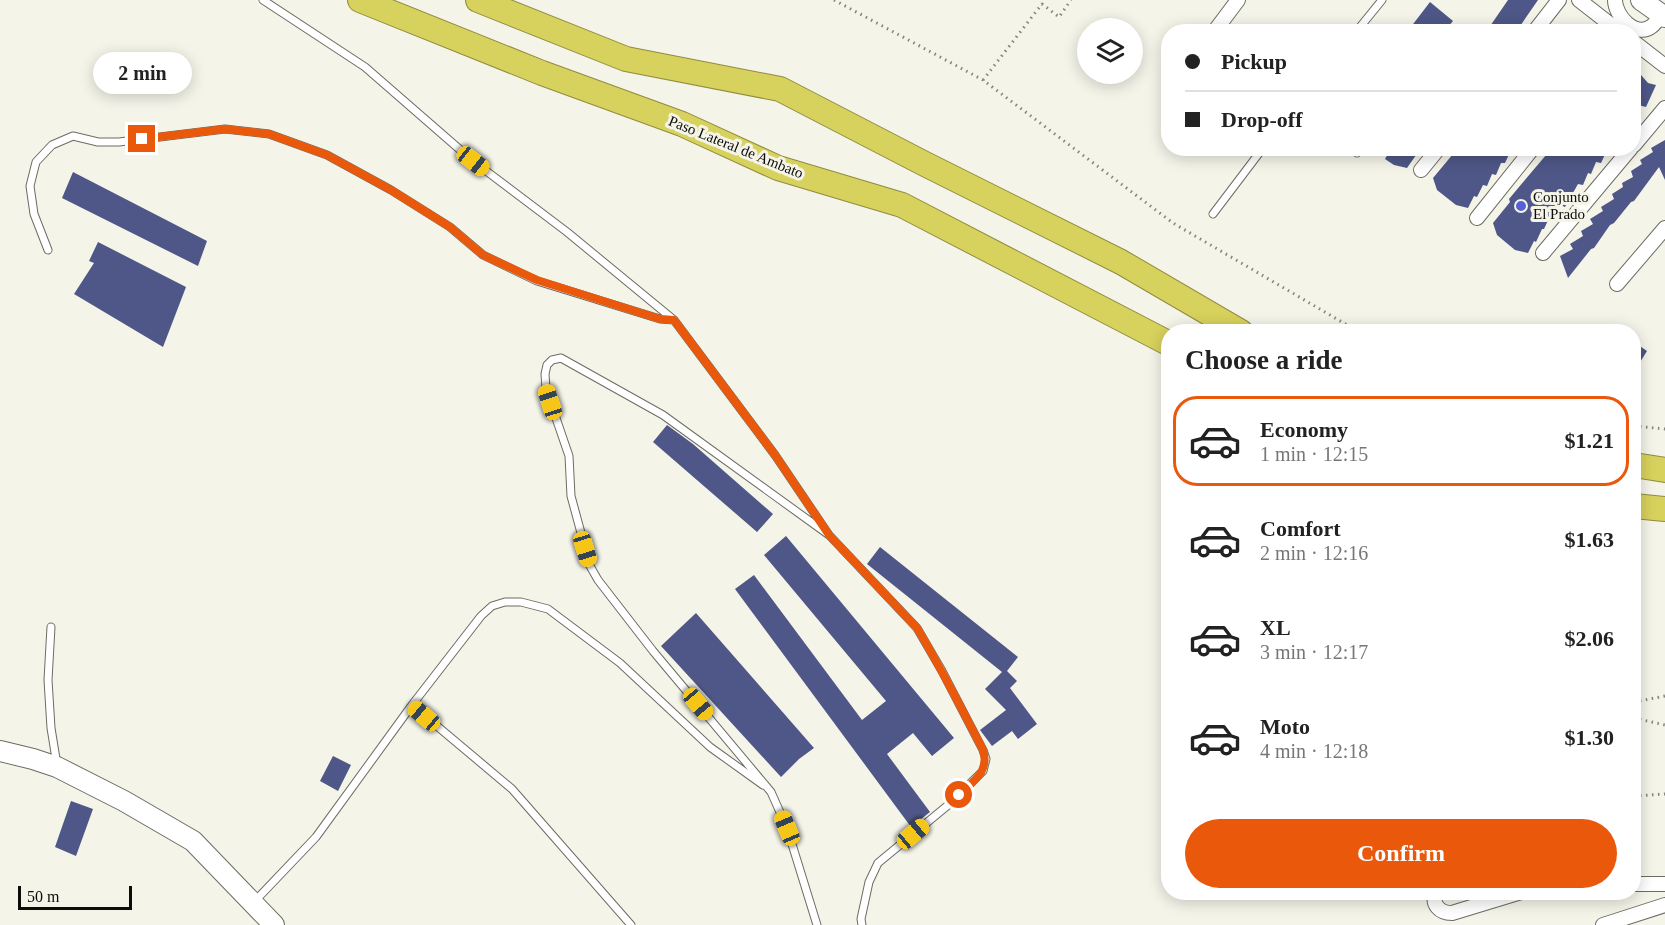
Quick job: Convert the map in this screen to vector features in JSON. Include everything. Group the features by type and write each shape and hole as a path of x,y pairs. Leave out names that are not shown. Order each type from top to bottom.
{"highway":[{"name":"Paso Lateral de Ambato","path":"360,0 542,73 682,124 778,168 902,205 1161,339"},
{"path":"478,0 626,59 780,89 1121,262 1227,324"},
{"path":"1641,466 1665,470"},
{"path":"1641,507 1665,509"}],"street":[{"path":"1220,24 1238,0"},
{"path":"1540,24 1559,0"},
{"path":"1579,0 1617,24"},
{"path":"1615,0 1624,24"},
{"path":"1641,0 1663,15 1653,25 1641,29"},
{"path":"1641,47 1665,66"},
{"path":"1641,136 1665,108"},
{"path":"1421,170 1432,156"},
{"path":"1477,218 1527,156"},
{"path":"1543,253 1624,156"},
{"path":"1617,284 1665,228"},
{"path":"0,751 57,767 124,801 193,841 274,925"},
{"path":"1641,884 1665,884"},
{"path":"1435,900 1438,908 1452,913 1495,900"},
{"path":"1603,925 1665,905"}],"lane":[{"path":"263,0 365,67 473,161 567,232 674,320 775,455 829,535 917,628 942,671 986,759 983,771 954,799 878,863 869,882 861,919 862,925"},
{"path":"1362,24 1382,0"},
{"path":"48,250 34,214 30,186 36,162 52,145 72,136 98,142 119,142 225,129 269,134 327,155 391,190 450,227 483,255 537,280 660,319 674,320"},
{"path":"1213,214 1257,156"},
{"path":"818,925 787,828 771,792 653,651 598,580 591,566 571,496 568,456 546,389 544,374 547,365 552,360 561,358 663,415 829,535"},
{"path":"253,903 316,837 412,705 486,611 492,606 505,602 521,602 548,609 620,663 710,747 771,792"},
{"path":"51,627 48,680 51,728 57,767"},
{"path":"412,705 512,789 631,925"}],"path":[{"path":"834,0 983,80 1173,223 1345,324"},
{"path":"983,80 1042,4 1059,17 1071,0"},
{"path":"1641,427 1665,429"},
{"path":"1641,701 1665,696"},
{"path":"1641,720 1665,725"},
{"path":"1641,796 1665,794"}],"building":[{"path":"1508,0 1538,0 1522,24 1492,24"},
{"path":"1430,2 1453,21 1451,24 1413,24"},
{"path":"1641,75 1648,83 1656,85 1646,107 1641,106"},
{"path":"1665,140 1665,180 1659,167 1634,201 1610,225 1568,278 1560,256 1573,249 1570,244 1583,236 1581,231 1593,224 1590,219 1603,211 1601,207 1614,199 1612,194 1623,187 1622,183 1633,177 1631,171 1642,164 1640,160 1653,152 1651,148"},
{"path":"1387,156 1415,156 1407,168 1394,165 1385,159"},
{"path":"1451,156 1508,156 1505,163 1501,163 1496,175 1492,174 1487,186 1483,185 1477,197 1474,196 1468,208 1456,205 1437,190 1433,178"},
{"path":"1545,156 1604,156 1601,163 1596,162 1583,185 1578,184 1565,207 1560,205 1554,217 1550,216 1528,253 1515,250 1497,235 1493,223 1510,202 1509,199"},
{"path":"73,172 207,241 198,266 62,198"},
{"path":"98,242 186,287 163,347 74,294 94,263 89,261"},
{"path":"1641,347 1647,351 1641,361"},
{"path":"667,425 693,444 773,514 757,532 653,442"},
{"path":"786,536 954,738 932,756 913,733 887,754 930,812 911,827 735,589 754,575 862,720 886,701 764,555"},
{"path":"880,547 1018,657 1007,671 1017,681 1010,688 1037,724 1018,739 1012,731 992,746 980,730 1006,710 985,689 1002,672 867,564"},
{"path":"696,613 814,748 781,777 661,646"},
{"path":"333,756 351,765 338,791 320,781"},
{"path":"71,801 93,809 76,856 55,847"}],"place":[{"name":"Conjunto El Prado","path":"1521,206"}],"route":[{"path":"142,139 225,129 269,134 327,155 391,190 450,227 483,255 537,280 621,308 660,319 674,320 775,455 829,535 917,628 942,671 986,759 983,771 959,795"}]}
